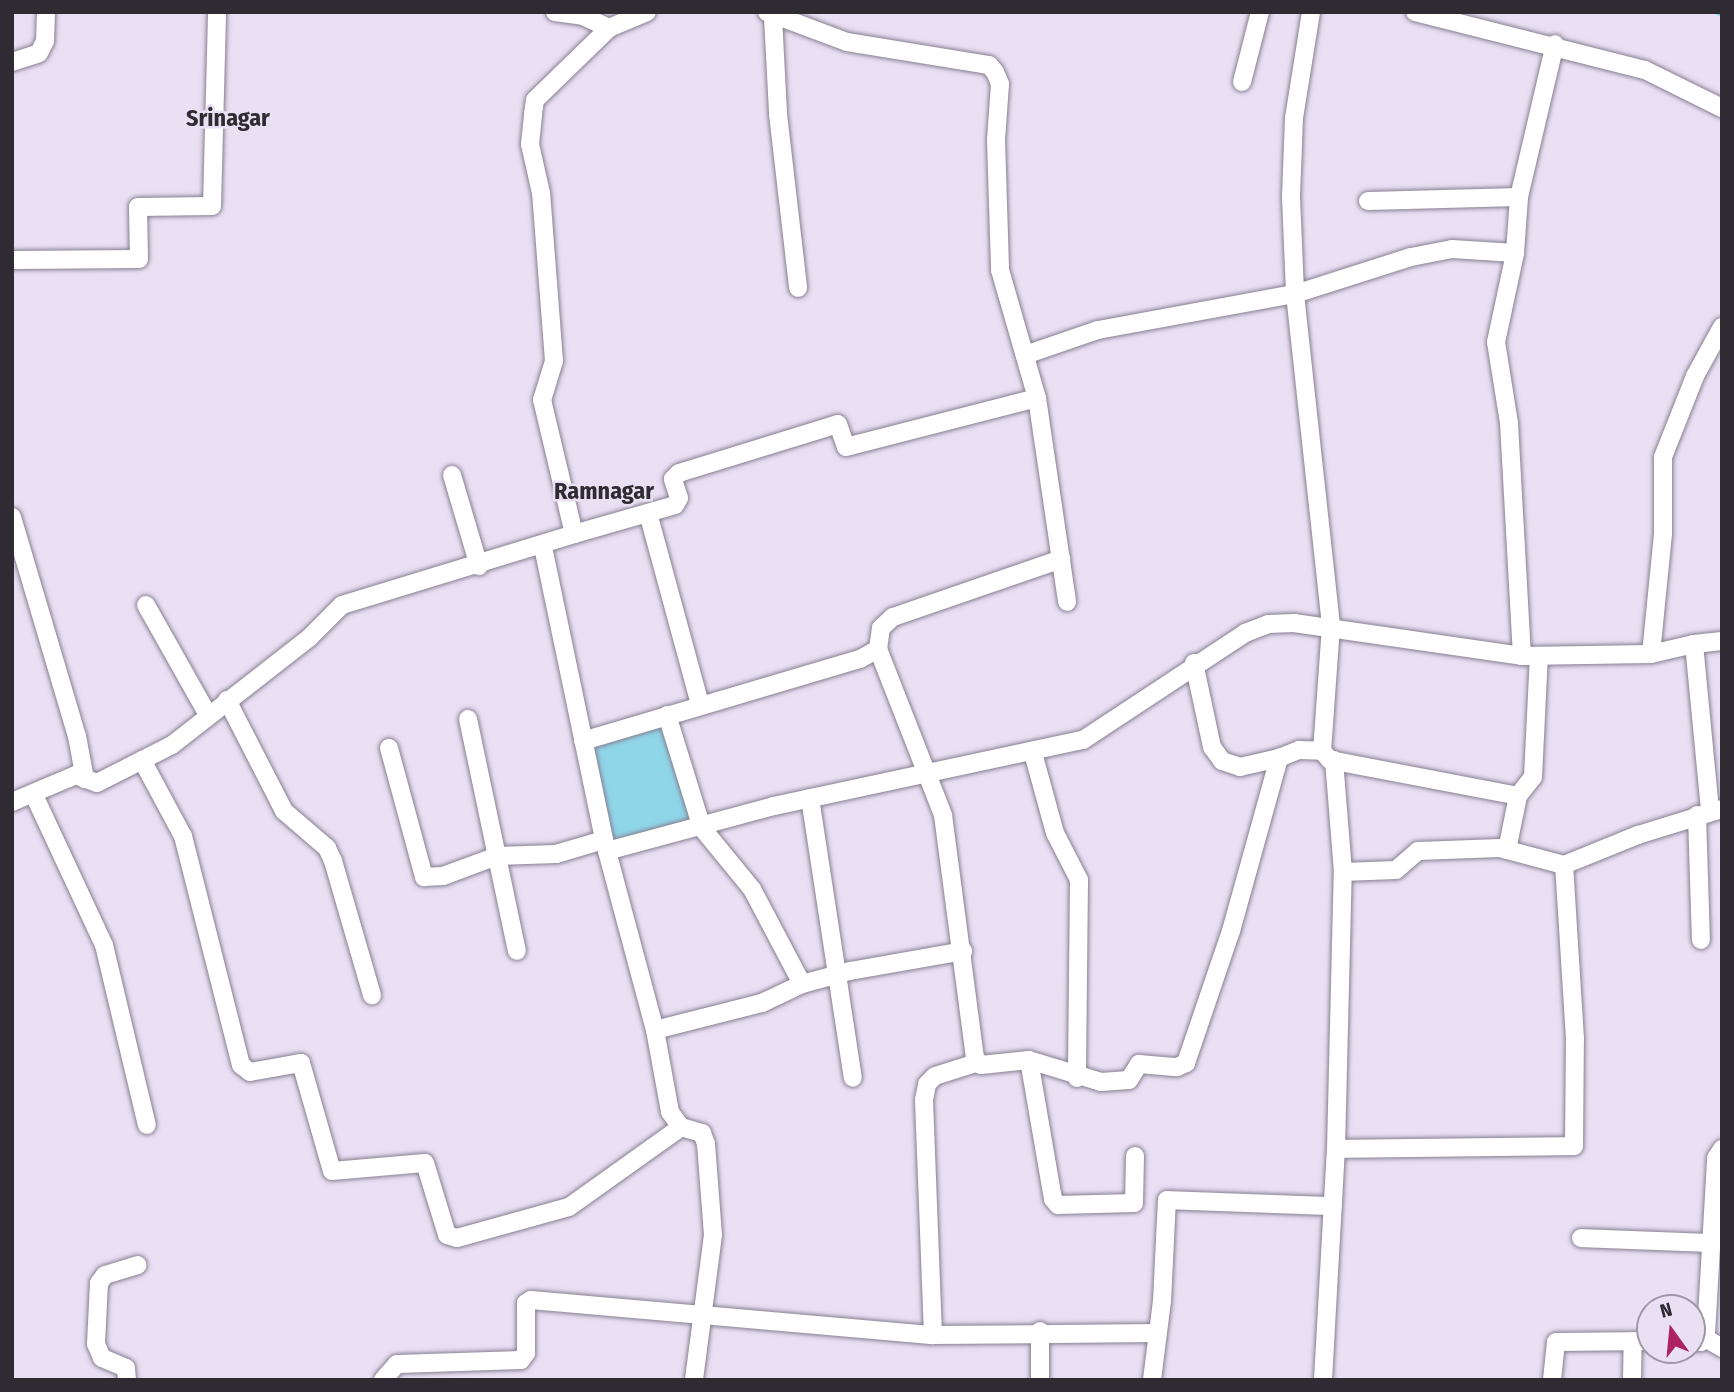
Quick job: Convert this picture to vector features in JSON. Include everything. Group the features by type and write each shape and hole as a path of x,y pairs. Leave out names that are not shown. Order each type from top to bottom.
{"street":[{"path":"12,62 39,53 46,41 46,12"},
{"path":"12,260 139,259 138,207 212,206 217,12"},
{"path":"555,12 583,14 609,28"},
{"path":"574,534 542,400 554,361 544,219 532,148 535,100 609,28 647,12"},
{"path":"1242,82 1260,12"},
{"path":"1311,12 1294,118 1291,197 1295,294 1331,626 1328,756 1343,872 1336,1149 1323,1380"},
{"path":"1415,12 1555,44 1645,70 1722,108"},
{"path":"797,288 770,15 847,42 989,65 1000,84 996,140 1000,270 1037,398 1067,602"},
{"path":"1507,850 1518,796 1534,777 1531,656 1509,423 1496,342 1515,253 1519,197 1555,44"},
{"path":"1368,201 1519,197"},
{"path":"1025,355 1098,330 1295,294 1410,257 1452,249 1515,253"},
{"path":"1651,654 1663,534 1663,457 1695,376 1721,329"},
{"path":"12,802 34,795 76,775 97,783 172,745 310,637 342,605 542,547 574,534 678,503 673,479 679,472 838,424 846,447 1037,398"},
{"path":"452,475 479,566"},
{"path":"649,513 700,705"},
{"path":"12,517 70,711 85,779"},
{"path":"542,547 605,845 655,1030 670,1112 681,1127 702,1133 706,1144 713,1235 694,1380"},
{"path":"976,1062 943,815 930,776 878,649 881,628 893,617 1061,559"},
{"path":"146,605 208,715"},
{"path":"389,748 424,877 443,876 497,856 556,854 702,828 810,798 930,776 1083,740 1194,663 1268,624 1331,626 1531,656 1651,654 1722,641"},
{"path":"1694,644 1709,812 1701,940"},
{"path":"583,741 860,659 878,649"},
{"path":"1194,663 1212,747 1222,761 1240,767 1279,758 1299,750 1518,796"},
{"path":"227,700 284,811 327,848 372,995"},
{"path":"667,715 702,828 752,889 802,984"},
{"path":"468,719 517,951"},
{"path":"1033,753 1055,833 1079,880 1077,1078"},
{"path":"933,1335 924,1100 927,1084 935,1076 976,1062 1029,1060 1077,1078 1126,1081 1139,1064 1177,1067 1186,1063 1262,831 1279,758"},
{"path":"142,760 183,836 242,1065 250,1072 301,1063 332,1171 425,1163 447,1235 457,1238 569,1207 681,1127"},
{"path":"34,795 104,945 147,1125"},
{"path":"810,798 853,1078"},
{"path":"1343,872 1396,870 1418,851 1507,850 1564,865 1709,812"},
{"path":"1336,1149 1574,1146 1575,1039 1564,865"},
{"path":"655,1030 762,1003 802,984 838,974 963,951"},
{"path":"1029,1060 1053,1199 1058,1205 1135,1203 1135,1156"},
{"path":"1706,1295 1714,1243 1716,1158 1722,1149"},
{"path":"1152,1380 1155,1333 1162,1301 1167,1200 1333,1206"},
{"path":"1581,1238 1714,1243"},
{"path":"127,1380 126,1368 102,1357 96,1344 99,1283 105,1275 138,1265"},
{"path":"383,1380 397,1364 521,1360 526,1353 526,1303 531,1300 703,1312 933,1335 1040,1331 1155,1333"},
{"path":"1040,1331 1040,1380"},
{"path":"1552,1380 1556,1342 1636,1341"},
{"path":"1632,1380 1636,1363"}],"water":[{"path":"661,722 690,818 661,831 612,839 591,747"}],"waterway":[{"path":"1718,12 1722,14"}],"district":[{"name":"Srinagar","path":"228,119"},
{"name":"Ramnagar","path":"604,492"}]}
